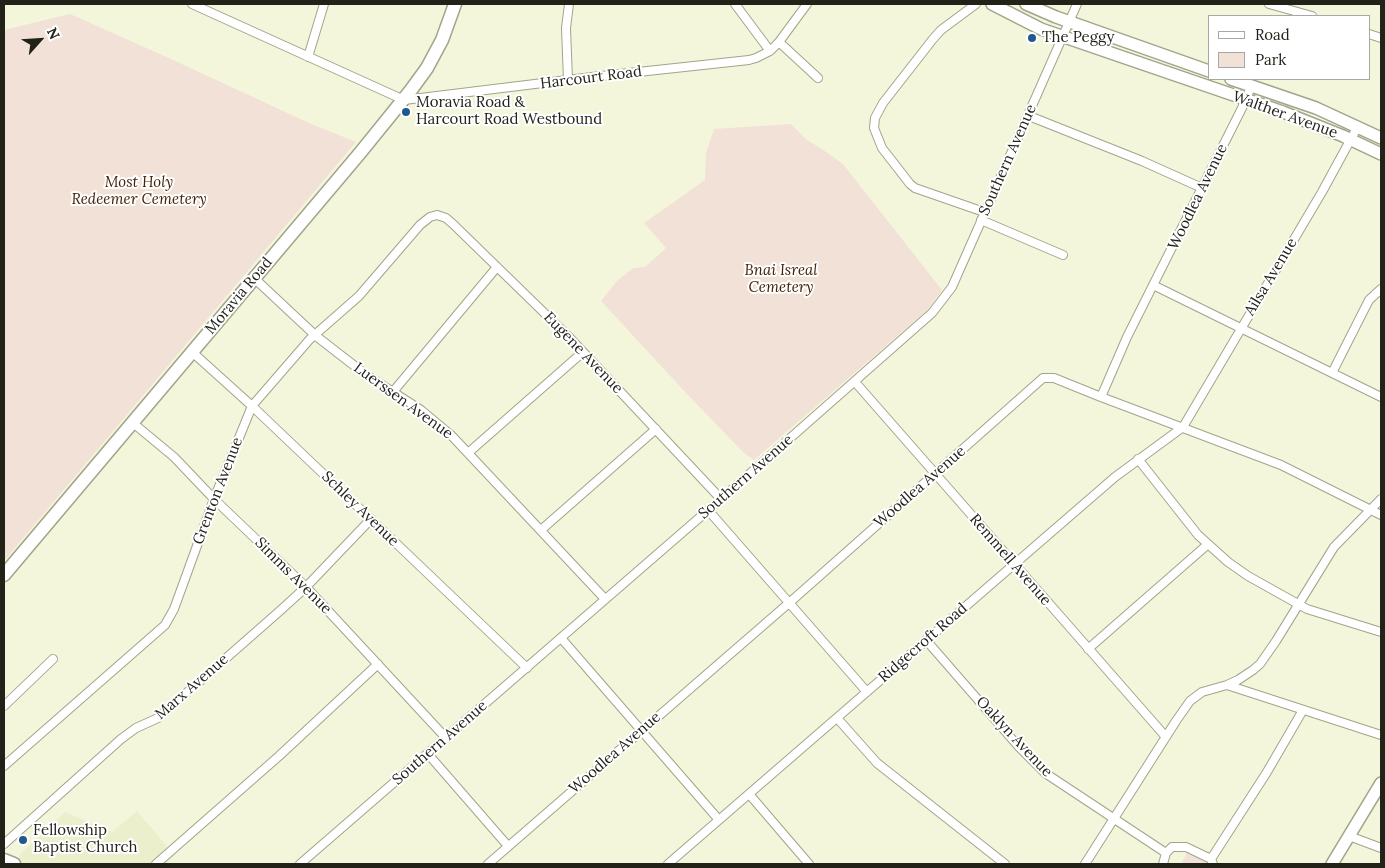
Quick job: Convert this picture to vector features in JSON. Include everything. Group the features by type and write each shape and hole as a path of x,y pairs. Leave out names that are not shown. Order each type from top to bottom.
{"main road":[{"name":"Moravia Road","path":"4,575 404,100 428,68 442,40 455,4"},
{"name":"Walther Avenue","path":"992,4 1041,28 1283,112 1381,154"},
{"path":"1026,4 1208,71"},
{"name":"Walther Avenue","path":"1234,80 1316,108 1381,138"},
{"path":"1332,864 1381,783"},
{"path":"4,860 14,864"}],"street":[{"path":"192,4 404,100"},
{"path":"308,57 324,4"},
{"path":"568,80 566,28 569,4"},
{"path":"735,4 770,51 779,42 807,4"},
{"path":"976,4 940,30 883,103 874,123 876,135 882,148 910,184 920,191 983,216 1063,255"},
{"name":"Southern Avenue","path":"300,864 722,499 924,321 952,287 1077,4"},
{"path":"1269,4 1308,15"},
{"path":"779,42 818,78"},
{"name":"Harcourt Road","path":"404,100 749,60 770,51"},
{"name":"Woodlea Avenue","path":"488,864 936,475 1043,378 1054,378 1101,397 1127,337 1246,100 1251,86"},
{"path":"1029,116 1142,161 1202,188"},
{"name":"Ailsa Avenue","path":"1183,427 1358,126"},
{"name":"Eugene Avenue","path":"437,215 446,218 453,224 583,352 722,499"},
{"name":"Grenton Avenue","path":"4,766 165,626 174,609 214,499 252,406 310,340 373,281 424,220 437,215"},
{"path":"392,393 497,267"},
{"name":"Luerssen Avenue","path":"254,278 316,336 392,393 421,410 437,423 468,452 605,599"},
{"path":"1154,285 1381,397"},
{"path":"1332,372 1369,300 1381,288"},
{"name":"Schley Avenue","path":"192,352 252,406 527,668"},
{"path":"468,452 583,352"},
{"name":"Remmell Avenue","path":"855,382 1166,737"},
{"path":"1101,397 1281,465 1381,515"},
{"name":"Simms Avenue","path":"133,423 174,457 214,499 306,587 446,738"},
{"name":"Ridgecroft Road","path":"668,864 1014,564 1138,459 1183,427"},
{"path":"540,530 656,429"},
{"path":"1138,459 1208,545 1248,576 1298,605 1381,632"},
{"path":"1085,864 1190,701 1202,692 1227,685 1245,676 1260,664 1276,642 1334,547 1381,499"},
{"path":"708,510 867,692"},
{"name":"Marx Avenue","path":"4,844 121,740 136,728 156,719 164,713 306,587 371,519"},
{"path":"1088,649 1208,545"},
{"path":"561,638 719,820"},
{"name":"Oaklyn Avenue","path":"926,640 1025,753 1045,773 1166,853"},
{"path":"4,706 53,659"},
{"path":"156,864 279,756 378,664"},
{"path":"1227,685 1381,735"},
{"path":"1162,864 1166,853 1172,847 1186,847 1212,862 1303,710"},
{"path":"837,718 877,763 1005,864"},
{"path":"428,754 508,846"},
{"path":"749,794 809,864"},
{"path":"1349,836 1381,848"}],"shaded area":[{"path":"137,811 175,856 168,862 170,864 16,864 20,854 65,812 112,832"}],"green space":[{"name":"Most Holy Redeemer Cemetery","path":"70,14 309,123 356,142 4,561 4,30"},
{"name":"Bnai Isreal Cemetery","path":"791,124 807,140 843,164 942,290 929,308 918,318 754,460 743,452 686,393 601,301 617,281 633,268 645,267 666,248 644,223 705,180 706,153 714,129"},
{"path":"1188,851 1210,863 1181,864"}],"place":[{"name":"The Peggy","path":"1032,38"},
{"name":"Moravia Road & Harcourt Road Westbound","path":"406,112"},
{"name":"Fellowship Baptist Church","path":"23,840"}]}
